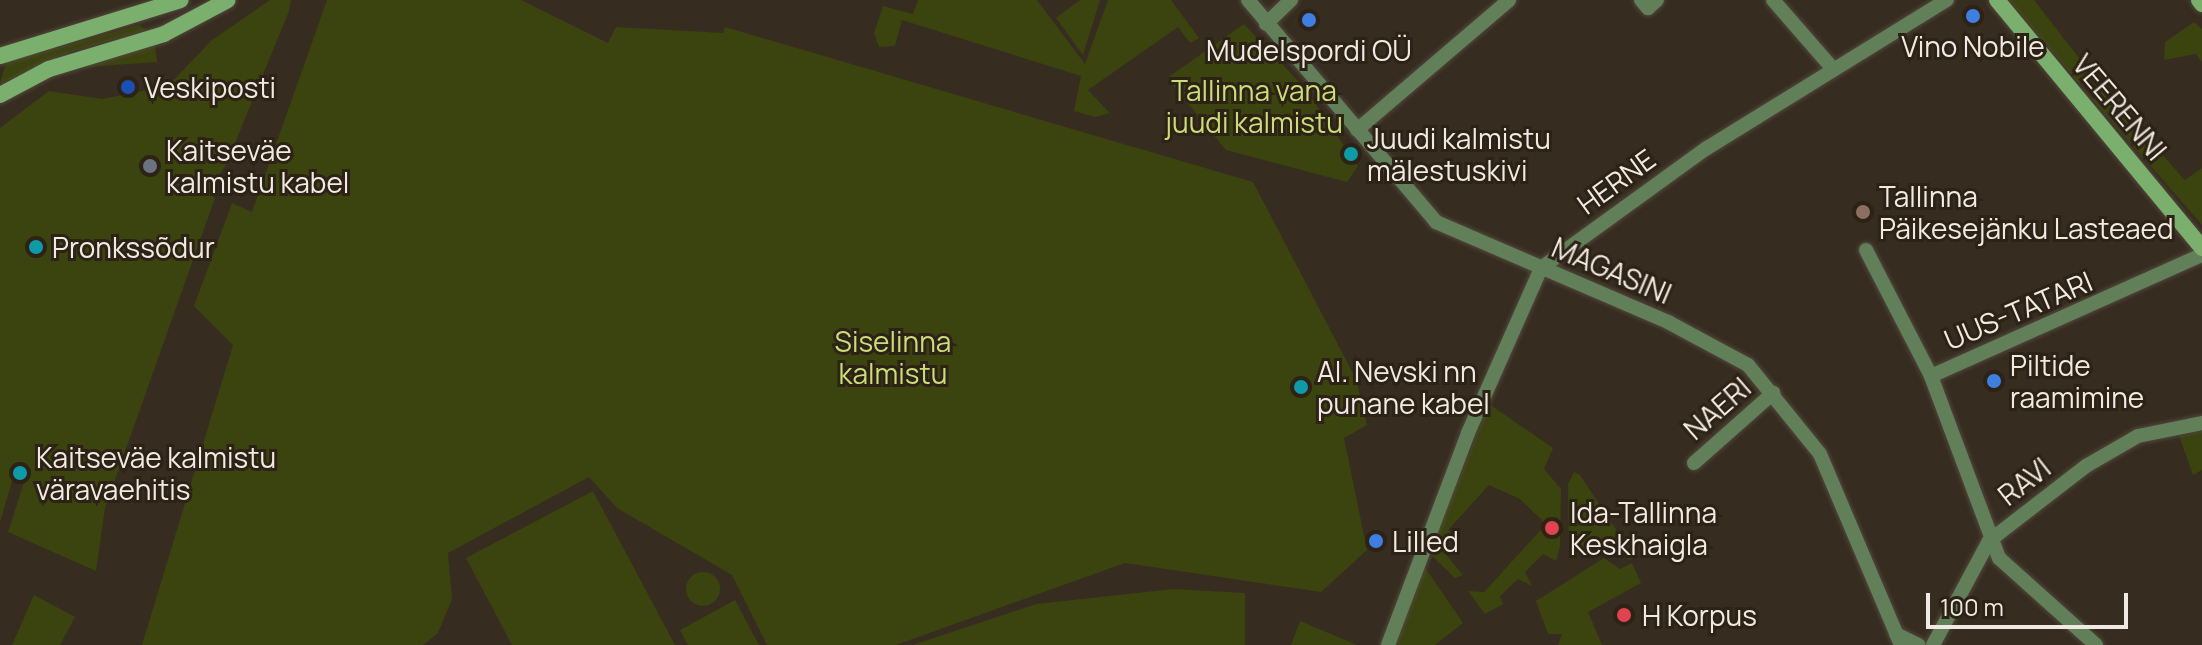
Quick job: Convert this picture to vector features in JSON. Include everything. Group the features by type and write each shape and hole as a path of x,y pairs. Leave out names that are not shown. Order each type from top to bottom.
{"main road":[{"path":"0,56 181,0"},
{"path":"0,95 49,69 164,34 228,0"},
{"name":"VEERENNI","path":"1997,0 2202,248"}],"street":[{"name":"MAGASINI","path":"1248,0 1436,222 1718,345 1773,393 1820,454 1898,639 1919,645"},
{"path":"1266,24 1291,0"},
{"path":"1357,130 1509,0"},
{"path":"1773,0 1833,69"},
{"name":"HERNE","path":"1388,645 1468,433 1541,268 1626,203 1833,69 1947,0"},
{"path":"1866,250 1931,376"},
{"name":"UUS-TATARI","path":"2096,645 1989,541 1931,376 2202,255"},
{"name":"NAERI","path":"1694,463 1773,393"},
{"name":"RAVI","path":"1933,645 1989,541 2086,466 2138,436 2202,423"}],"green space":[{"path":"270,0 291,0 289,11 226,165 208,192 215,198 105,508 96,571 8,532 27,473 16,468 0,522 0,128 49,91 102,99 168,86 212,40"},
{"name":"Siselinna kalmistu","path":"327,0 521,0 608,43 616,27 723,33 725,27 1253,182 1356,379 1367,425 1344,438 1367,550 1321,592 1125,563 896,645 767,645 732,575 617,508 589,477 448,553 452,599 438,633 423,645 142,645 233,345 194,306 232,203 252,212"},
{"path":"918,0 1037,0 1085,64 1108,0 1171,0 1199,38 1190,43 1178,27 1088,90 1110,113 1095,117 1074,111 1081,76 902,20 895,46 879,47 874,33 883,6 913,14"},
{"path":"1080,0 1100,0 1083,55 1056,18"},
{"path":"2009,0 2034,0 2094,77 2079,83"},
{"path":"2194,22 2202,29 2202,62 2196,54 2164,60 2165,42"},
{"name":"Tallinna vana juudi kalmistu","path":"1244,24 1303,86 1358,166 1347,182 1226,150 1167,78"},
{"path":"139,25 147,30 70,52 0,84 6,62"},
{"path":"155,46 157,62 86,67 89,65"},
{"path":"2100,86 2185,180 2202,168 2202,225 2093,100"},
{"path":"1489,404 1553,448 1544,469 1561,489 1560,546 1556,561 1543,554 1525,572 1532,586 1518,579 1500,596 1503,604 1485,614 1468,591 1484,592 1546,524 1520,499 1489,485 1448,530 1455,537 1442,550 1463,575 1455,578 1429,553"},
{"path":"2202,431 2202,470 2193,475 2179,436"},
{"path":"1574,472 1580,475 1634,557 1629,560 1613,539 1569,558 1568,484"},
{"path":"593,491 675,645 512,645 466,558"},
{"path":"1604,558 1620,569 1632,563 1641,583 1588,612 1602,645 1558,645 1562,634 1548,634 1536,601"},
{"path":"1424,566 1463,623 1435,645 1394,645"},
{"path":"703,572 715,577 720,589 715,601 703,606 691,601 686,589 691,577"},
{"path":"1173,589 1245,593 1245,645 913,645 1036,604"},
{"path":"34,595 75,617 60,645 12,645"},
{"path":"735,600 759,645 688,645 680,630"},
{"path":"1300,621 1357,645 1291,645"}],"place":[{"name":"Vino Nobile","path":"1973,16"},
{"name":"Mudelspordi OÜ","path":"1309,20"},
{"name":"Veskiposti","path":"128,87"},
{"name":"Juudi kalmistu mälestuskivi","path":"1351,154"},
{"name":"Kaitseväe kalmistu kabel","path":"150,166"},
{"name":"Tallinna Päikesejänku Lasteaed","path":"1863,212"},
{"name":"Pronkssõdur","path":"36,247"},
{"name":"Piltide raamimine","path":"1994,381"},
{"name":"Al. Nevski nn punane kabel","path":"1301,387"},
{"name":"Kaitseväe kalmistu väravaehitis","path":"20,473"},
{"name":"Ida-Tallinna Keskhaigla","path":"1552,528"},
{"name":"Lilled","path":"1376,541"},
{"name":"H Korpus","path":"1624,615"}]}
